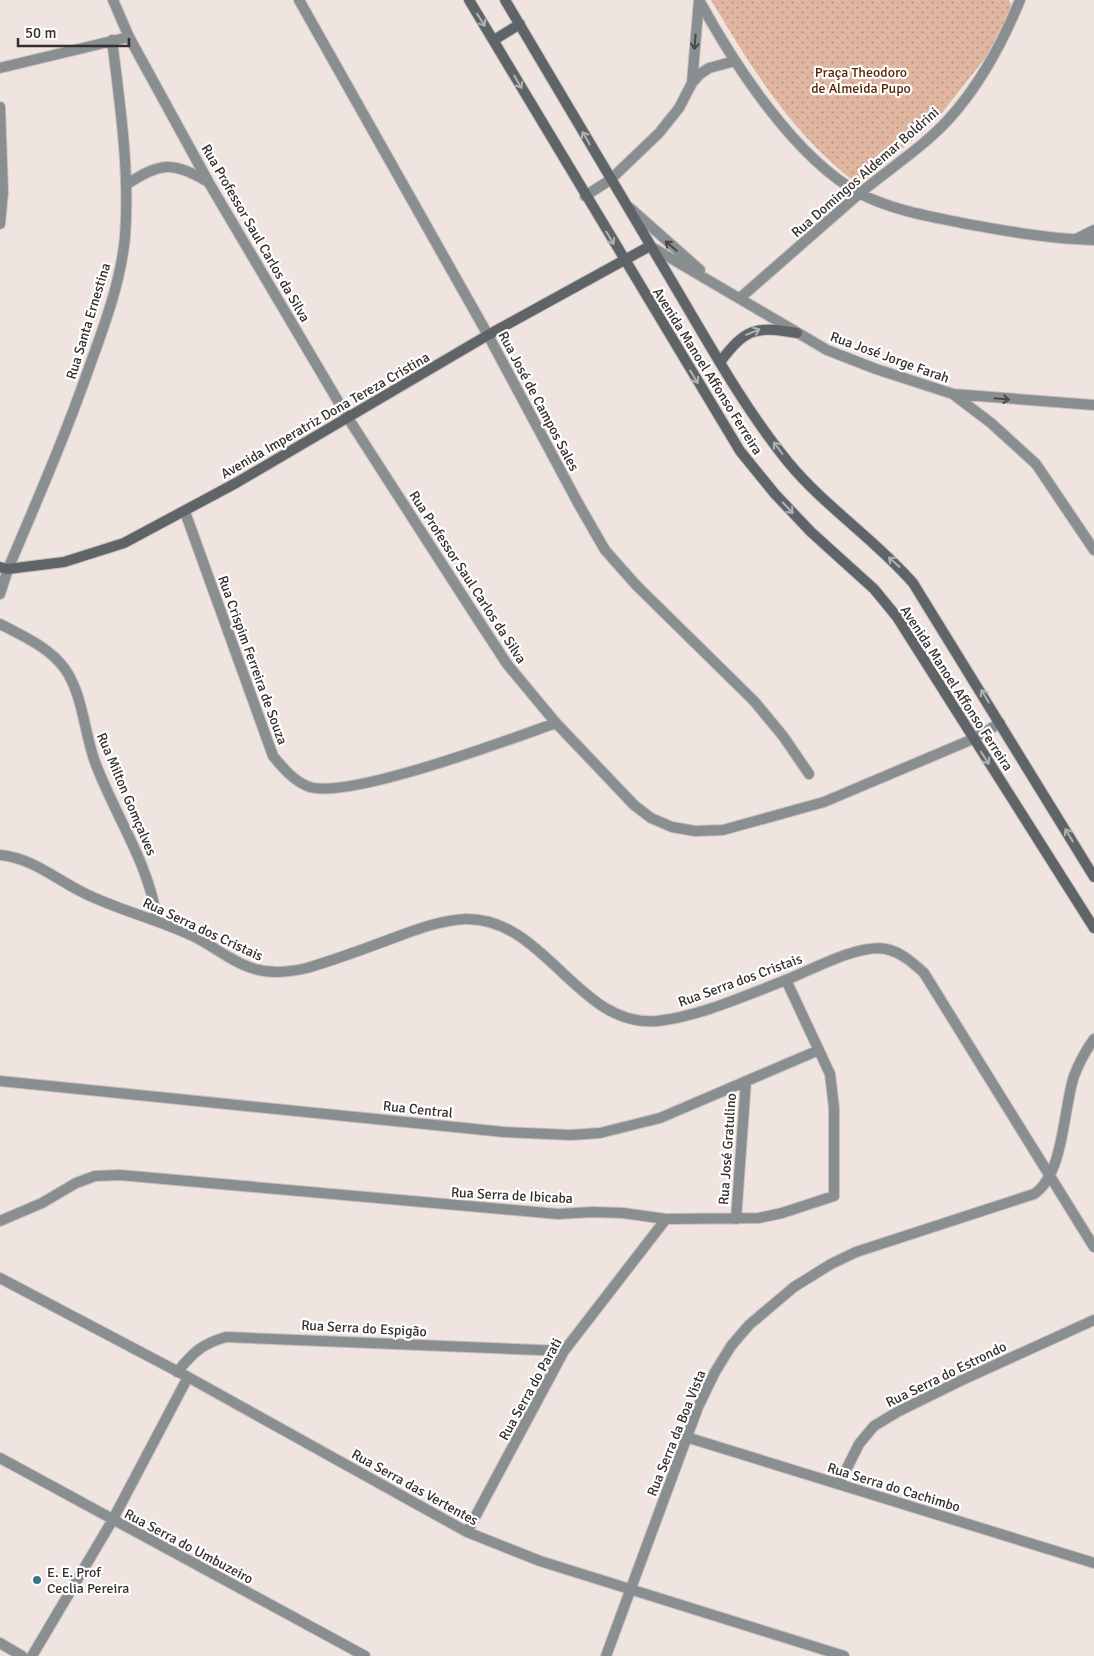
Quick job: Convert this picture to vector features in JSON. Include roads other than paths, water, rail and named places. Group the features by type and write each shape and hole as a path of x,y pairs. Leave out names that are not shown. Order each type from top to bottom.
{"main road":[{"name":"Avenida Manoel Affonso Ferreira","path":"469,0 585,196 740,451 775,494 810,532 874,589 897,617 1094,928"},
{"name":"Avenida Manoel Affonso Ferreira","path":"505,0 610,180 758,422 789,463 913,583 1094,877"},
{"path":"494,40 520,24"},
{"name":"Avenida Imperatriz Dona Tereza Cristina","path":"4,568 64,562 124,543 186,512 488,335 623,259 650,246"},
{"path":"720,362 741,338 752,332 772,329 797,333"}],"street":[{"name":"Rua Professor Saul Carlos da Silva","path":"113,0 129,37 209,183 348,418 507,664 556,723 634,805 652,818 672,827 694,831 723,830 824,802 973,739 1000,723"},
{"name":"Rua José de Campos Sales","path":"299,0 488,335 578,503 606,550 636,585 754,701 783,736 809,774"},
{"path":"699,0 735,61 758,94 809,153 860,194 906,212 1022,234 1075,240 1094,240"},
{"path":"692,83 699,0"},
{"name":"Rua Domingos Aldemar Boldrini","path":"740,298 860,194 920,146 948,120 990,63 1006,34 1020,0"},
{"path":"0,68 129,37"},
{"name":"Rua Santa Ernestina","path":"0,594 4,568 69,423 101,336 122,259 126,185 120,103 112,40"},
{"path":"585,196 610,180 659,133 679,108 692,83 709,68 735,61"},
{"path":"0,107 3,192 0,224"},
{"path":"126,185 146,171 167,166 190,171 209,183"},
{"name":"Rua José Jorge Farah","path":"625,203 722,288"},
{"path":"1075,240 1094,230"},
{"name":"Rua José Jorge Farah","path":"650,246 827,350 876,370 953,394 1094,405"},
{"path":"953,394 992,423 1036,464 1094,550"},
{"name":"Rua Crispim Ferreira de Souza","path":"186,512 274,756 286,772 308,786 329,789 423,769 556,723"},
{"name":"Rua Milton Gomçalves","path":"0,624 32,640 52,655 65,669 76,690 96,764 150,884 157,920"},
{"name":"Rua Serra dos Cristais","path":"0,854 16,856 37,865 84,894 157,920 194,937 241,964 267,972 292,972 307,968 440,923 466,919 481,921 516,936 541,951 592,1001 611,1012 644,1021 693,1014 786,980 852,952 885,948 904,956 924,973 1052,1175 1094,1247"},
{"name":"Rua Serra de Ibicaba","path":"0,1221 42,1203 76,1182 95,1176 120,1175 558,1214 624,1213 666,1220 759,1218 782,1213 834,1196 834,1108 830,1074 786,980"},
{"path":"1052,1175 1074,1076 1086,1050 1094,1039"},
{"name":"Rua Central","path":"0,1081 504,1132 571,1135 600,1133 660,1118 819,1050"},
{"name":"Rua José Gratulino","path":"736,1219 746,1081"},
{"name":"Rua Serra da Boa Vista","path":"606,1656 686,1437 715,1372 731,1346 749,1325 794,1287 831,1264 856,1252 1034,1194 1041,1190 1052,1175"},
{"name":"Rua Serra do Parati","path":"467,1532 564,1351 666,1220"},
{"name":"Rua Serra das Vertentes","path":"0,1278 188,1377 467,1532 540,1561 844,1656"},
{"name":"Rua Serra do Estrondo","path":"839,1484 852,1456 874,1426 960,1381 1094,1320"},
{"name":"Rua Serra do Espigão","path":"176,1372 205,1343 226,1337 564,1351"},
{"path":"32,1656 112,1521 188,1377"},
{"name":"Rua Serra do Cachimbo","path":"686,1437 1094,1563"},
{"name":"Rua Serra do Umbuzeiro","path":"0,1458 112,1521 365,1656"},
{"path":"0,1643 22,1656"}],"place":[{"name":"E. E. Prof Ceclia Pereira","path":"37,1580"}],"park label":[{"name":"Praça Theodoro de Almeida Pupo","path":"861,80"}]}
